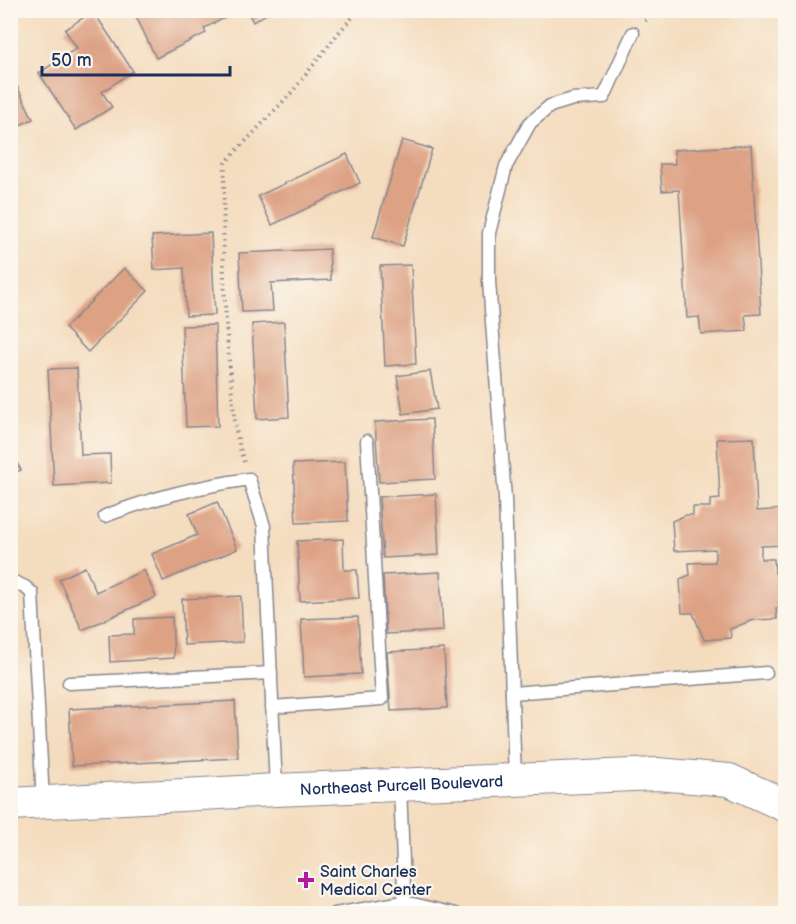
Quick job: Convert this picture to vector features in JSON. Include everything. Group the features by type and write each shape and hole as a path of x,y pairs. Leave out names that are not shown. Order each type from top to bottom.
{"street":[{"name":"Northeast Purcell Boulevard","path":"10,804 657,774 729,780 786,806"}],"lane":[{"path":"515,779 505,499 489,281 489,233 506,166 530,123 550,106 573,99 604,98 633,33"},
{"path":"272,707 382,699 367,441"},
{"path":"105,516 148,500 195,488 249,479 264,526 276,790"},
{"path":"10,580 26,586 32,592 43,802"},
{"path":"69,683 271,673"},
{"path":"512,693 766,673"},
{"path":"400,786 404,908"},
{"path":"335,914 404,908 456,914"}],"path":[{"path":"249,479 237,442 227,348 222,230 225,163 293,91 359,10"}],"building":[{"path":"133,10 231,10 233,14 204,28 206,33 156,58"},
{"path":"247,10 273,10 253,22"},
{"path":"93,11 133,71 102,92 112,107 76,130 39,73 77,48 65,30"},
{"path":"10,72 33,119 10,130"},
{"path":"402,140 432,149 403,246 373,237"},
{"path":"751,145 761,314 745,315 747,331 701,334 699,317 687,318 679,190 662,191 660,164 675,164 674,150"},
{"path":"347,154 360,183 272,225 258,196"},
{"path":"211,233 215,315 186,316 184,268 154,270 152,236"},
{"path":"329,249 331,280 271,283 273,311 242,312 239,253"},
{"path":"411,265 416,364 385,366 380,266"},
{"path":"124,268 148,291 88,352 65,328"},
{"path":"284,322 289,417 257,419 252,324"},
{"path":"215,325 218,426 186,427 182,326"},
{"path":"77,368 81,455 110,454 111,483 54,486 48,369"},
{"path":"430,371 437,409 403,414 397,376"},
{"path":"432,419 435,479 379,482 375,422"},
{"path":"754,438 757,511 786,509 786,545 761,546 761,559 774,559 775,573 786,572 786,608 776,608 777,619 753,620 730,629 731,638 704,640 693,613 682,613 680,579 690,575 689,563 715,562 715,549 674,551 672,521 686,515 693,515 693,507 710,507 710,500 720,499 717,439"},
{"path":"10,451 21,470 10,475"},
{"path":"345,462 348,521 296,523 293,464"},
{"path":"436,494 439,555 383,558 379,497"},
{"path":"217,502 237,549 163,581 152,554 197,535 189,514"},
{"path":"343,539 344,570 357,570 359,598 300,601 297,541"},
{"path":"85,567 96,592 144,570 156,597 82,630 59,579"},
{"path":"440,572 443,631 386,634 383,575"},
{"path":"241,596 243,642 184,645 182,599"},
{"path":"172,617 174,658 110,662 109,635 134,634 134,619"},
{"path":"358,617 361,674 304,677 301,619"},
{"path":"444,649 447,708 391,711 387,652"},
{"path":"235,701 238,758 72,766 69,709"}],"place":[{"name":"Saint Charles Medical Center","path":"306,880"}]}
